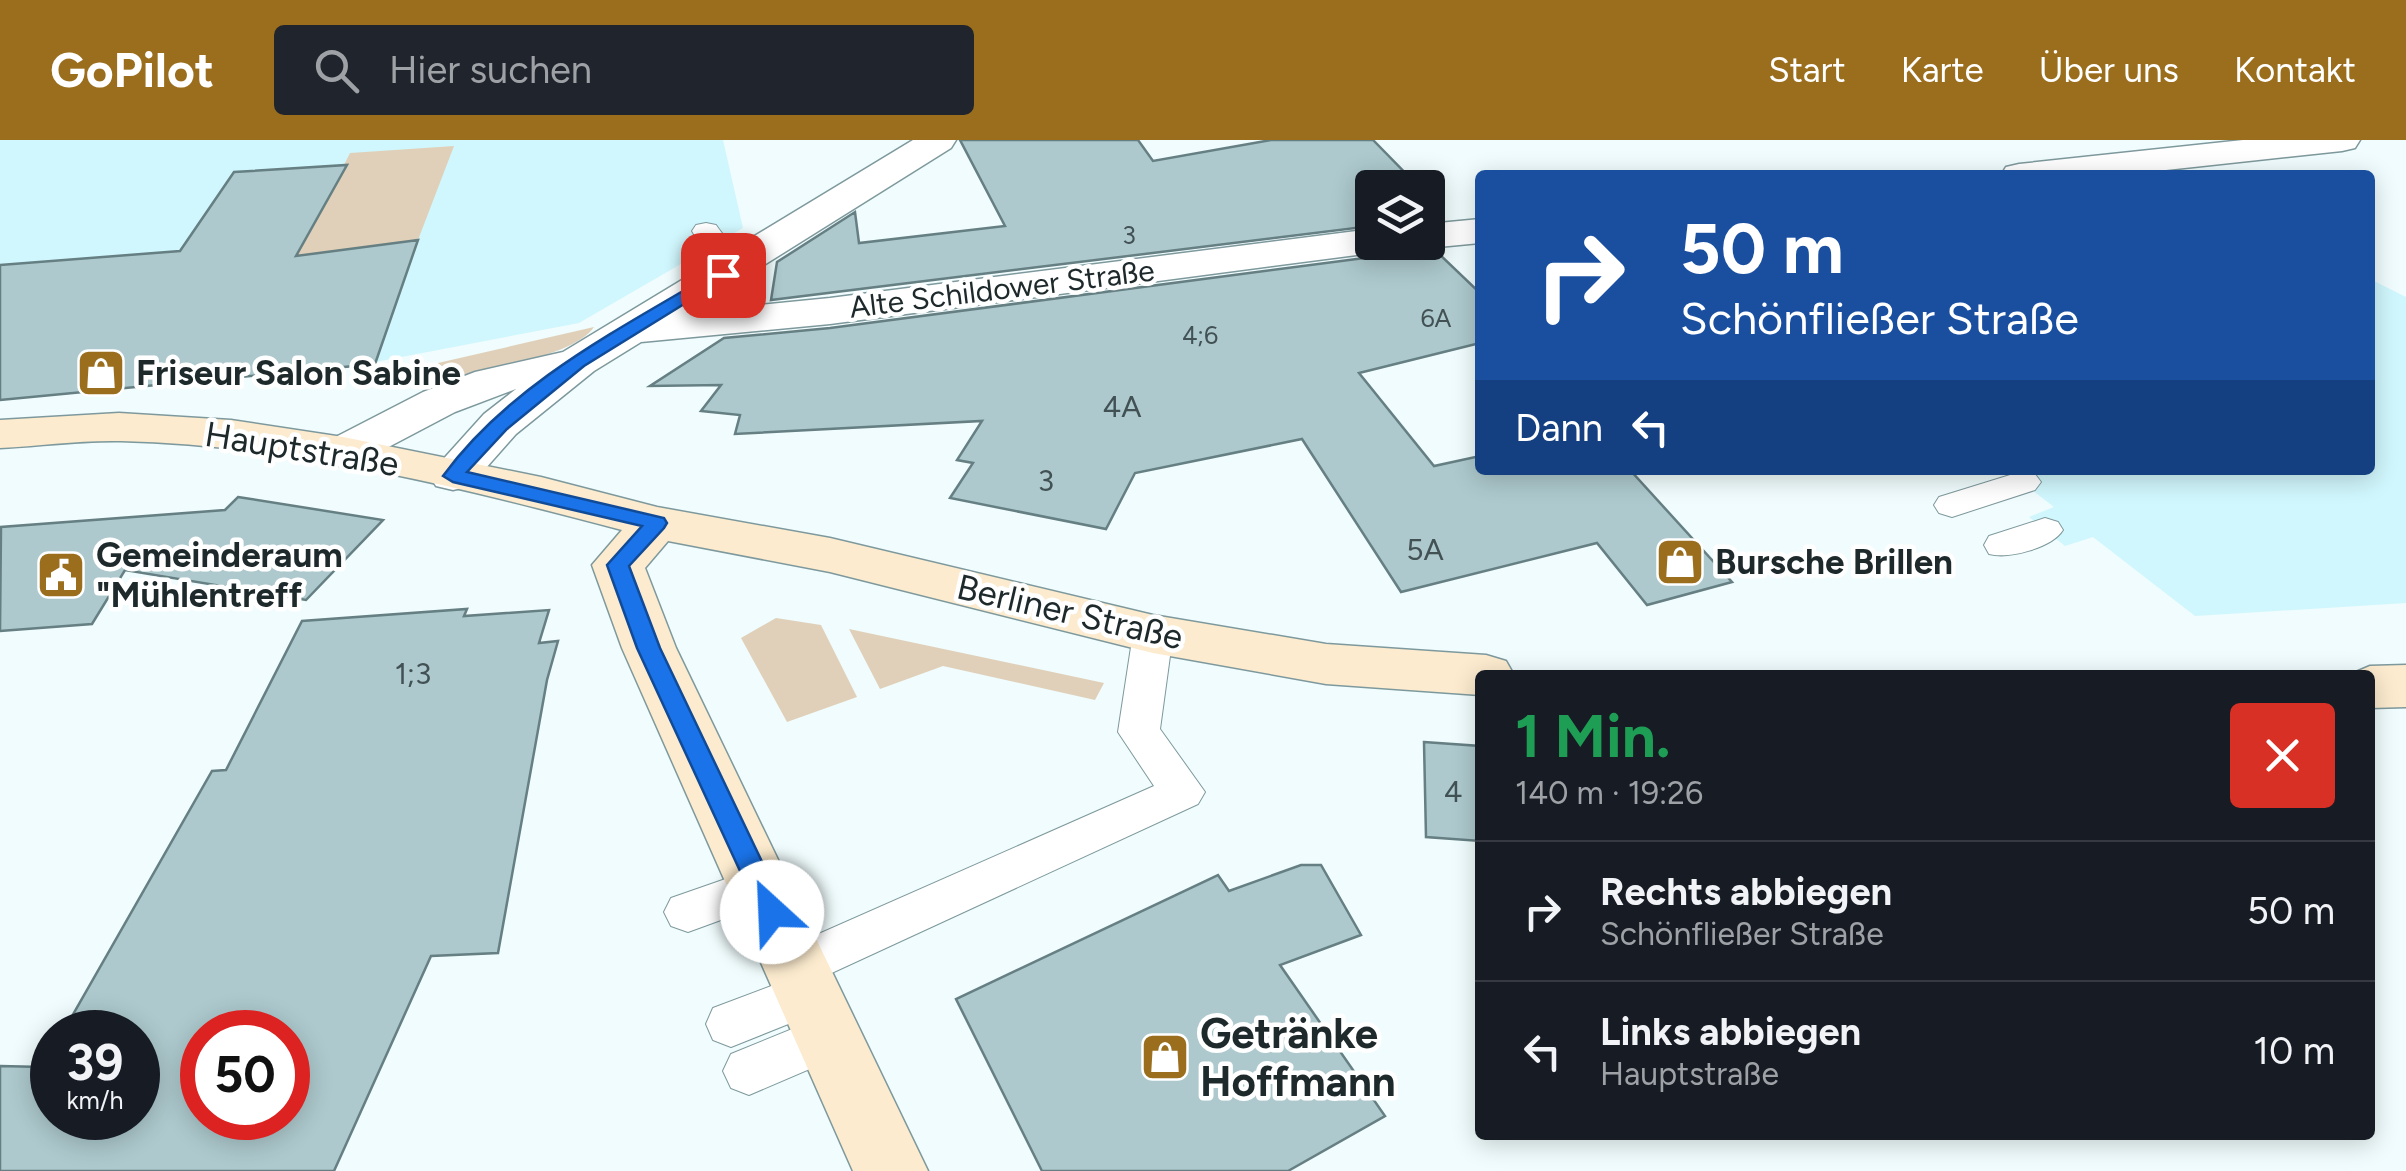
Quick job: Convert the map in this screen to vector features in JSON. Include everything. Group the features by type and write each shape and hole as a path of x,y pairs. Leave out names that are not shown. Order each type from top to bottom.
{"main road":[{"name":"Hauptstraße","path":"0,434 120,427 230,434 343,452 657,523"},
{"name":"Berliner Straße","path":"657,523 830,555 1153,634 1326,664 1475,674"},
{"path":"657,523 618,565 649,648 890,1171"},
{"path":"2375,687 2406,686"}],"street":[{"path":"453,476 500,424 578,362 938,140"},
{"path":"2060,170 2284,143 2342,140"},
{"path":"1445,234 1475,231"},
{"name":"Alte Schildower Straße","path":"630,330 830,311 1355,243"},
{"path":"343,452 439,402 491,381 578,362"}],"lane":[{"path":"706,231 718,252 735,267"},
{"path":"1952,506 2023,482"},
{"path":"2002,545 2044,530"},
{"path":"730,1024 812,999 1183,792 1139,732 1153,634"},
{"path":"688,912 760,886"},
{"path":"749,1071 812,999"}],"shaded area":[{"path":"0,140 723,140 743,228 579,323 349,367 0,400"},
{"path":"454,146 418,240 383,245 255,325 316,221 350,153"},
{"path":"2375,282 2406,297 2406,603 2195,616 2093,537 2065,546 2029,517 2054,507 2012,475 2375,475"},
{"path":"594,327 583,338 544,355 432,381 438,363"},
{"path":"776,618 821,625 857,697 787,722 741,638"},
{"path":"849,629 1104,683 1095,700 943,666 880,689"}],"building":[{"path":"960,140 1138,140 1153,161 1271,140 1373,140 1402,170 1355,170 1355,228 771,300 777,262 855,212 859,243 1005,226"},
{"path":"347,165 296,256 418,240 375,364 0,400 0,265 180,251 234,172"},
{"path":"1355,259 1445,260 1475,288 1475,344 1359,373 1434,466 1475,457 1475,475 1635,475 1732,582 1647,605 1597,543 1401,592 1302,439 1135,473 1106,529 950,498 973,463 957,460 982,421 735,434 740,415 701,411 721,385 650,386 724,338 830,328"},
{"path":"238,497 383,520 306,600 125,570 92,624 0,631 1,527 225,510"},
{"path":"467,609 464,616 549,610 539,643 558,641 547,680 498,953 431,956 334,1171 0,1171 0,1066 30,1067 30,1140 160,1140 160,1010 76,1010 212,771 226,770 302,621"},
{"path":"1424,742 1475,746 1475,841 1426,837"},
{"name":"Getränke Hoffmann","path":"1301,865 1321,865 1361,935 1280,965 1385,1116 1288,1171 1042,1171 956,999 1218,875 1229,891"}],"place":[{"name":"Friseur Salon Sabine","path":"101,373"},
{"name":"Bursche Brillen","path":"1680,562"},
{"name":"Gemeinderaum \"Mühlentreff","path":"61,575"},
{"name":"Getränke Hoffmann","path":"1165,1057"}],"route":[{"path":"723,275 578,362 500,424 453,476 542,493 657,523 618,565 649,648 772,912"}]}
